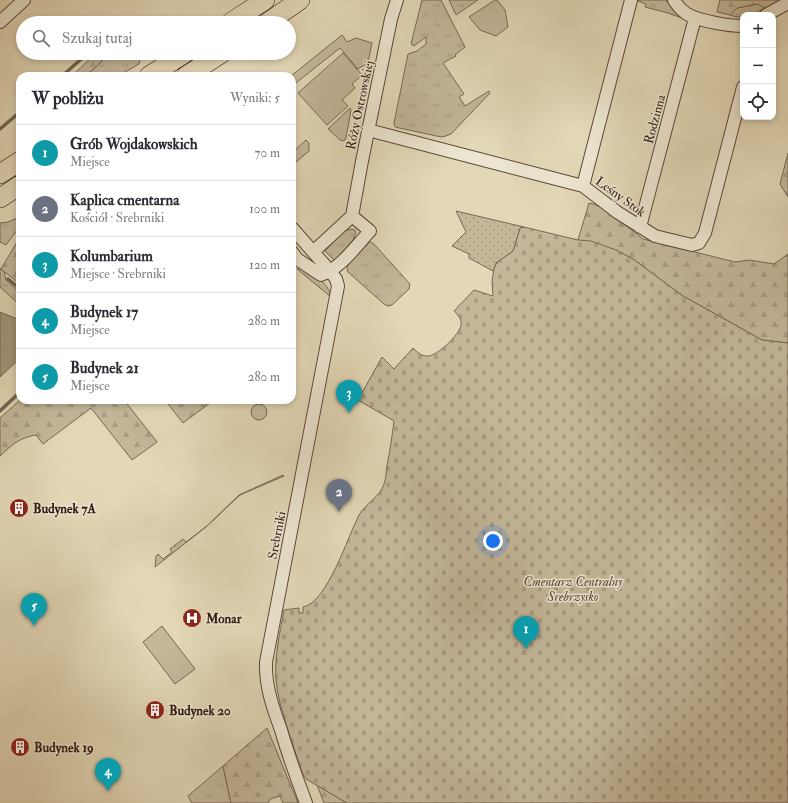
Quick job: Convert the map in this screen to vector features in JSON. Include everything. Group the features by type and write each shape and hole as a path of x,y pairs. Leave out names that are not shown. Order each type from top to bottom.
{"main road":[{"path":"241,16 265,0"},
{"path":"277,16 300,0"},
{"path":"161,72 176,60"},
{"path":"192,72 211,60"},
{"path":"0,174 16,164"},
{"path":"0,198 16,188"}],"street":[{"path":"0,22 24,0"},
{"name":"Róży Ostrowskiej","path":"352,216 357,183 391,19 397,0"},
{"path":"583,186 632,0"},
{"path":"674,0 686,13 695,18 740,26"},
{"path":"772,12 788,3"},
{"name":"Rodzinna","path":"640,227 695,18"},
{"name":"Leśny Stok","path":"368,130 583,186 616,212 654,236 692,245 699,243 705,233 740,99"},
{"path":"296,258 321,275 330,271 339,264 370,231 352,216 313,252"},
{"name":"Srebrniki","path":"296,233 330,271 336,279 338,286 268,650 266,669 271,700 293,771 306,803"}],"green space":[{"path":"422,0 441,0 465,47 455,55 456,56 443,63 464,94 459,97 465,106 489,91 490,93 451,134 441,137 395,127 394,123 408,54 417,51 426,44 426,37 414,46 411,44"},
{"path":"449,0 478,0 456,15"},
{"path":"497,0 505,10 508,27 496,36 480,30 469,17"},
{"path":"666,0 675,12 682,18 645,7 646,4 638,1"},
{"path":"720,0 781,0 765,8 757,4 737,8 730,15 717,12"},
{"path":"757,4 765,8 758,12 740,12 740,17 730,15 737,8"},
{"path":"342,35 347,42 356,38 372,43 368,63 358,69 340,48 296,83 296,72"},
{"path":"343,53 362,75 352,84 355,88 342,100 348,106 327,125 298,93"},
{"path":"89,60 102,60 90,72 76,72"},
{"path":"102,60 140,60 139,64 125,72 90,72"},
{"path":"350,108 351,110 346,138 344,141 340,140 328,129"},
{"path":"306,140 309,143 309,151 296,162 296,149"},
{"path":"788,153 788,197 780,184"},
{"path":"589,203 601,206 643,239 735,262 749,260 774,264 788,254 788,343 762,340 683,296 633,259 616,250 578,240"},
{"path":"456,211 524,227 520,228 513,251 496,263 493,271 469,258 469,254 452,246 466,232"},
{"path":"16,219 16,231 6,245 0,242 0,223"},
{"name":"Cmentarz Centralny Srebrzysko","path":"524,227 578,240 591,241 616,250 633,259 683,296 762,340 788,343 788,803 347,803 306,779 302,772 280,703 276,680 278,645 284,610 299,608 299,613 303,613 303,607 312,603 320,594 336,567 359,515 376,497 385,482 394,421 358,400 382,357 394,369 413,348 423,355 431,355 442,349 457,334 460,329 461,321 454,311 474,290 493,296 492,281 494,268 498,261 513,251 520,228"},
{"path":"350,229 355,230 356,233 353,240 336,260 334,260 325,251 343,232"},
{"path":"370,242 374,244 410,284 409,289 392,305 388,306 384,304 348,272 348,265 366,244"},
{"path":"16,244 16,281 1,269"},
{"path":"0,268 4,271 6,280 16,289 16,301 0,287"},
{"path":"299,268 323,282 327,286 331,297 297,269"},
{"path":"16,404 127,404 157,442 132,460 91,408 43,444 36,435 30,436 16,442 0,456 0,418"},
{"path":"168,404 209,404 183,423"},
{"path":"256,404 262,404 267,409 265,418 262,420 256,420 251,415 251,409"},
{"path":"283,475 284,476 240,495 207,526 239,495"},
{"path":"207,526 155,567 156,556 158,554 163,559 172,552 170,549 183,539 186,542"},
{"path":"162,626 195,669 175,684 143,642"},
{"path":"267,728 298,803 283,803 280,796 270,799 268,803 231,803 223,766"},
{"path":"223,766 231,803 192,803 188,796"},
{"path":"317,785 347,803 324,803"}],"shaded area":[{"path":"0,312 16,318 16,362 0,377"}],"waterway":[{"path":"67,72 80,60"},
{"path":"0,129 16,115"},
{"path":"8,279 16,286"},
{"path":"0,411 16,396"}],"place":[{"name":"Kolumbarium","path":"349,413"},
{"name":"Budynek 7A","path":"19,508"},
{"name":"Kaplica cmentarna","path":"339,512"},
{"name":"Monar","path":"192,618"},
{"name":"Budynek 21","path":"34,626"},
{"name":"Grób Wojdakowskich","path":"526,649"},
{"name":"Budynek 20","path":"155,710"},
{"name":"Budynek 19","path":"20,747"},
{"name":"Budynek 17","path":"108,791"}]}
